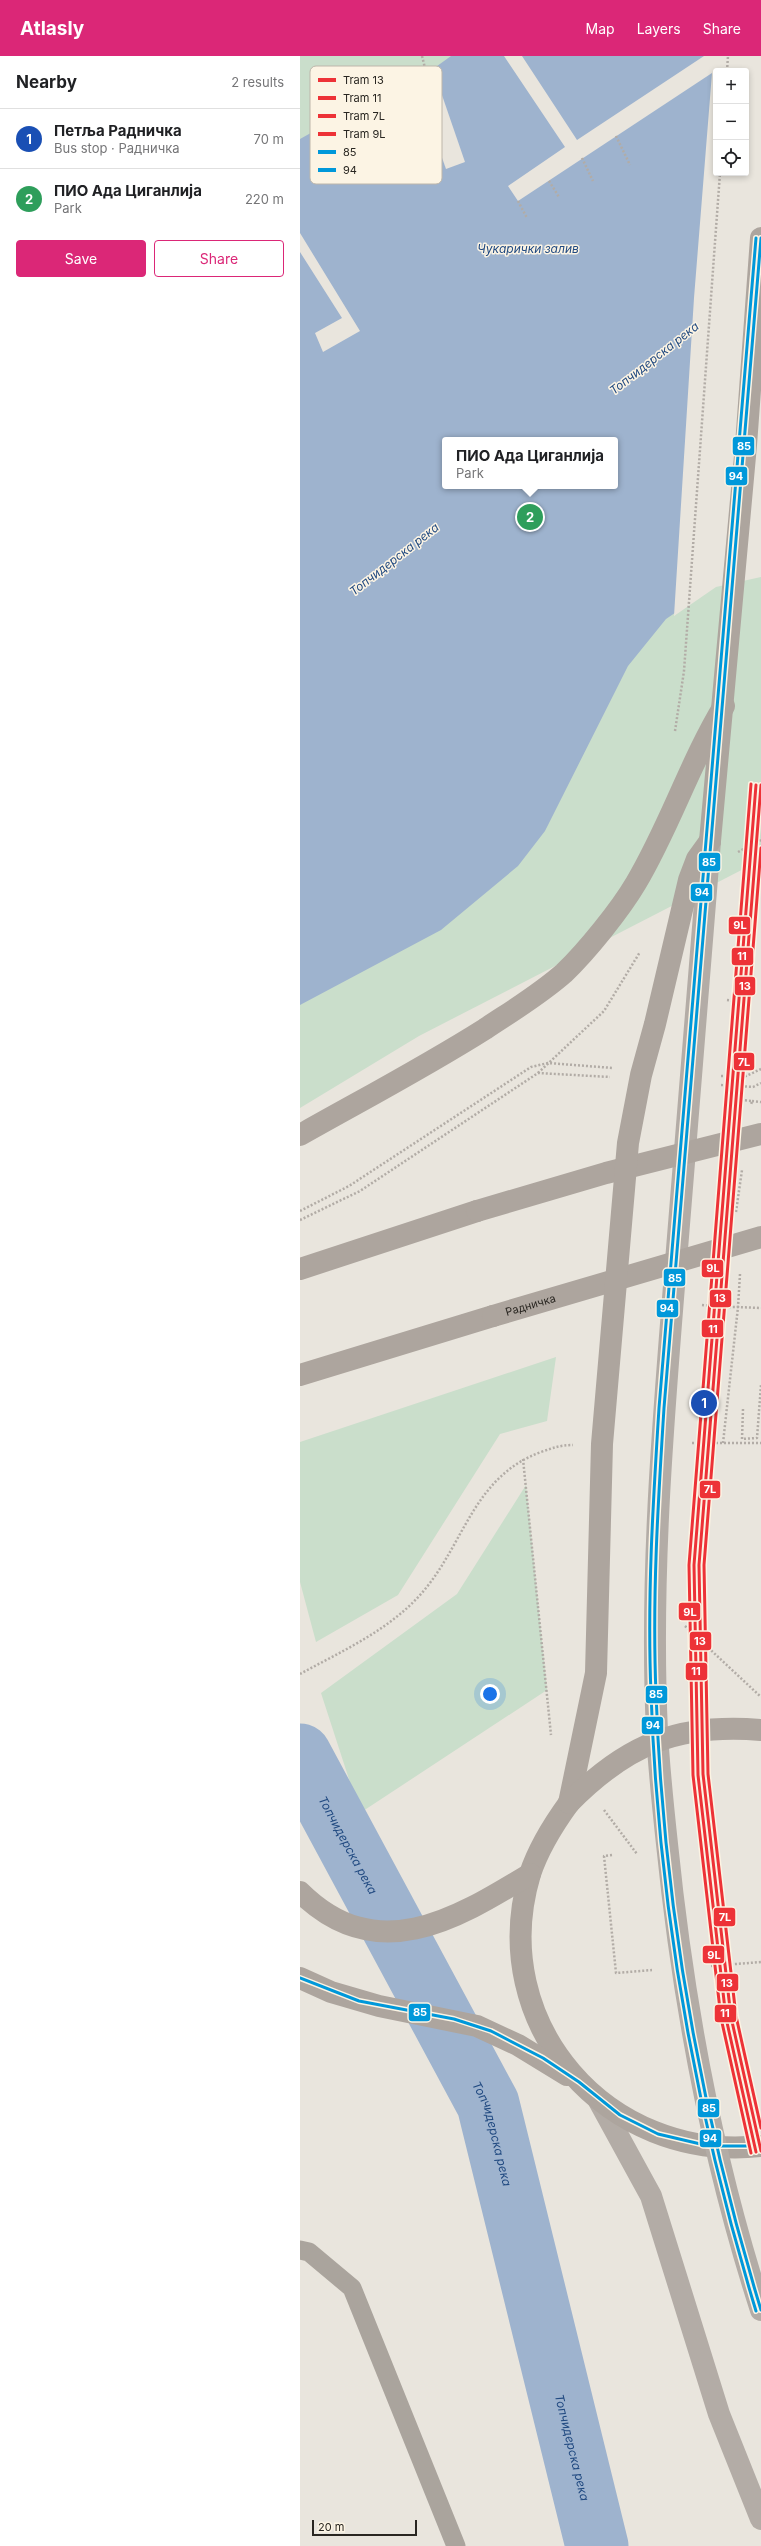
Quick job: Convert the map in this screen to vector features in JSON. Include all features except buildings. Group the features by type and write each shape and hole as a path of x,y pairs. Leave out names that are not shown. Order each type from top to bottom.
{"main road":[{"path":"761,238 724,706 710,841 661,1464 655,1605 657,1732 676,1919 696,2050 718,2159 761,2310"},
{"path":"300,1135 460,1045 533,998 564,972 599,933 636,883 670,818 706,735 724,706"},
{"path":"570,1803 596,1673 602,1444 628,1143 641,1075 655,1024 689,880 697,859 710,841"},
{"path":"300,1269 477,1211 606,1173 761,1134"},
{"name":"Радничка","path":"300,1375 761,1237"},
{"path":"761,1730 730,1727 693,1730 658,1740 625,1756 595,1777 570,1803 546,1836 530,1874 524,1898 521,1929 524,1973 529,1997 549,2043 579,2082 599,2101 628,2120 659,2135 692,2144 726,2148 761,2146"},
{"path":"300,1892 340,1920 361,1927 402,1931 420,1929 450,1919 530,1874"},
{"path":"300,1978 331,1992 379,2006 477,2026 518,2045 579,2082"},
{"path":"599,2101 651,2196 719,2414 761,2519"}],"lane":[{"path":"300,2250 310,2252 352,2288 456,2546"}],"path":[{"path":"422,56 424,66"},
{"path":"727,68 728,56"},
{"path":"616,136 630,165"},
{"path":"582,158 593,180"},
{"path":"674,736 684,671 720,176"},
{"path":"549,181 558,197"},
{"path":"518,201 527,218"},
{"path":"723,999 736,1000 736,1036"},
{"path":"300,1211 348,1186 531,1067 548,1063 618,1068"},
{"path":"717,1076 744,1077 761,1069"},
{"path":"300,1220 360,1191 538,1072 616,1078"},
{"path":"741,1100 744,1077"},
{"path":"715,1085 753,1087 761,1083"},
{"path":"752,1101 761,1102"},
{"path":"740,1271 738,1307 761,1308"},
{"path":"743,1409 742,1438 758,1438 761,1385"},
{"path":"686,1444 761,1443"},
{"path":"300,1674 394,1620 427,1588 486,1490 523,1459 562,1445 577,1445"},
{"path":"683,1624 761,1697"},
{"path":"612,1855 604,1856 616,1973"}],"green space":[{"name":"Чукарички залив","path":"300,56 761,56 761,860 419,1036 300,1108"},
{"path":"556,1357 547,1421 500,1434 398,1595 316,1642 300,1582 300,1442"},
{"path":"526,1485 547,1690 360,1813 321,1693 457,1594"}],"water":[{"name":"Чукарички залив","path":"451,56 761,56 716,585 666,619 628,666 545,831 518,866 441,930 300,1005 300,139 310,133 310,184 442,184 442,66 437,66"}],"pier":[{"path":"504,56 522,56 577,140 704,56 761,56 761,577 716,587 674,616 694,298 712,73 518,201 508,186 565,147"},
{"path":"442,95 465,162 446,169 442,158"},
{"path":"300,233 360,331 323,352 315,333 342,318 300,252"}],"waterway":[{"name":"Топчидерска река","path":"300,1755 488,2104 597,2546"}],"tram line":[{"name":"9L","path":"751,784 689,1565 693,1775 721,2018 751,2153"},
{"name":"11","path":"756,785 694,1565 698,1775 726,2018 756,2152"},
{"name":"13","path":"761,785 699,1565 703,1774 731,2017 761,2151"},
{"name":"7L","path":"761,848 704,1565 708,1774 736,2016 761,2128"}],"transit line":[{"name":"94","path":"756,238 659,1408 650,1586 650,1657 655,1772 671,1928 683,2006 715,2160 734,2236 756,2311"},
{"name":"85","path":"761,238 664,1408 655,1586 655,1657 660,1771 676,1927 688,2005 720,2159 739,2235 761,2310"},
{"name":"85","path":"300,1978 359,2001 454,2019 491,2031 543,2058 579,2082 620,2115 658,2134 709,2146 761,2146"}],"place":[{"name":"ПИО Ада Циганлија","path":"530,517"},
{"name":"Петља Радничка","path":"704,1403"}]}
